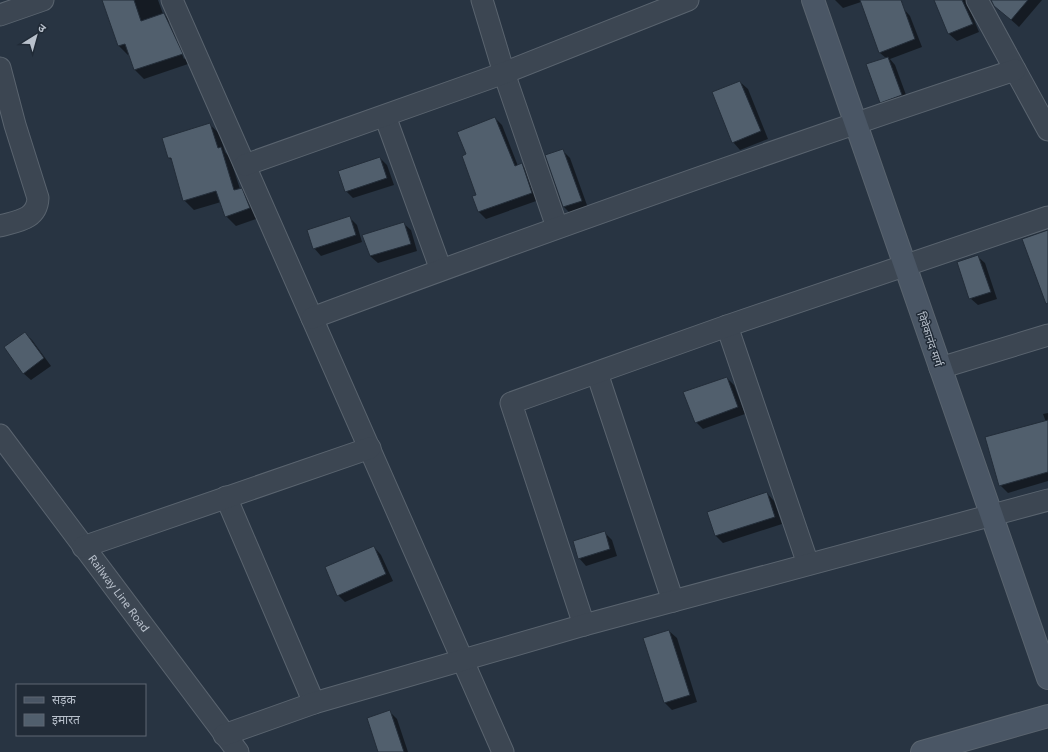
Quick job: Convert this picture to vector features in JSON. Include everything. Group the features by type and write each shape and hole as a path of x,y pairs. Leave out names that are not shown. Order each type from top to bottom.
{"street":[{"path":"0,15 43,0"},
{"path":"172,0 503,752"},
{"path":"482,0 504,73 557,228"},
{"path":"245,165 504,73 688,0"},
{"name":"विवेकानंद मार्ग","path":"813,0 1048,678"},
{"path":"977,0 1048,130"},
{"path":"0,68 7,127 38,198 38,206 27,218 0,226"},
{"path":"312,318 557,228 855,123 1015,70"},
{"path":"385,116 441,270"},
{"path":"584,625 512,403 727,326 1048,217"},
{"path":"727,326 808,564"},
{"path":"940,368 1048,335"},
{"path":"597,373 673,601"},
{"name":"Railway Line Road","path":"0,435 238,752"},
{"path":"84,547 370,448"},
{"path":"226,497 314,703"},
{"path":"224,735 314,703 584,625 1048,500"},
{"path":"922,752 1048,716"}],"building":[{"path":"102,0 134,0 141,21 164,13 183,54 134,70 125,44 118,46"},
{"path":"860,0 901,0 915,39 879,53"},
{"path":"934,0 962,0 973,24 948,34"},
{"path":"991,0 1028,0 1011,20 994,6"},
{"path":"888,57 902,95 880,103 866,64"},
{"path":"740,81 761,131 732,143 712,92"},
{"path":"495,117 515,166 522,163 532,193 478,212 472,196 476,195 462,156 466,154 457,132"},
{"path":"210,123 218,148 221,147 234,190 242,188 250,208 225,217 216,191 183,201 171,158 168,158 162,138"},
{"path":"563,149 582,201 563,207 545,155"},
{"path":"380,157 387,178 345,192 338,171"},
{"path":"350,216 356,235 313,249 307,230"},
{"path":"404,222 411,244 370,256 362,235"},
{"path":"1048,230 1048,303 1046,304 1022,239"},
{"path":"978,255 991,292 969,299 957,262"},
{"path":"25,332 44,358 23,374 4,347"},
{"path":"727,377 738,407 695,423 683,392"},
{"path":"1048,420 1048,472 999,486 985,437"},
{"path":"767,492 775,517 715,536 707,512"},
{"path":"605,531 610,549 578,559 573,541"},
{"path":"374,546 386,574 337,596 325,567"},
{"path":"669,630 690,695 664,703 643,638"},
{"path":"390,710 404,752 378,752 367,718"}]}
